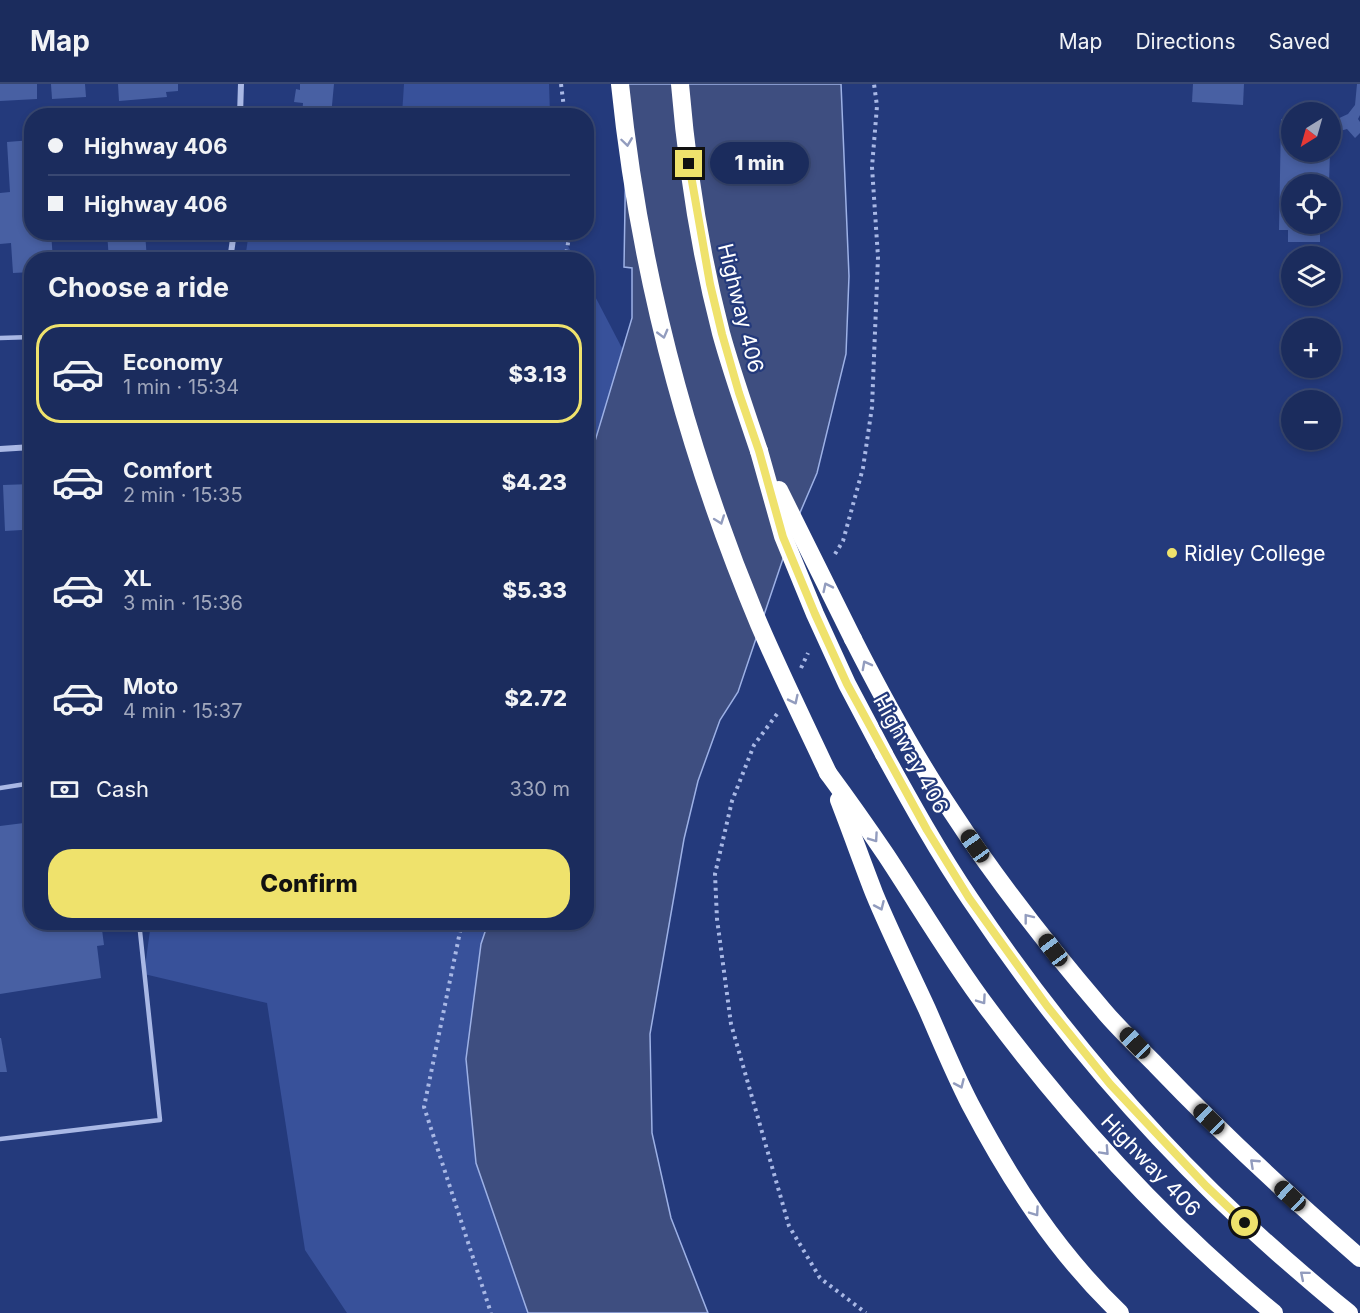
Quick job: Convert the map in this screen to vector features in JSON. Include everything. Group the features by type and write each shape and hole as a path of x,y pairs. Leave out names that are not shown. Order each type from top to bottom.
{"highway":[{"name":"Highway 406","path":"620,84 644,250 661,326 691,437 759,623 828,773 985,1005 1071,1113 1140,1188 1200,1247 1274,1313"},
{"name":"Highway 406","path":"680,84 689,164 710,284 730,363 759,451 783,537 847,684 884,754 969,898 1059,1023 1110,1084 1206,1186 1258,1236 1349,1313"},
{"path":"759,451 888,706 952,812 999,880 1105,1012 1195,1106 1296,1202 1360,1258"},
{"path":"828,773 875,894 969,1102 1009,1174 1037,1216 1097,1292 1120,1313"}],"street":[{"path":"240,108 241,84"},
{"path":"0,448 24,447"}],"lane":[{"path":"0,338 24,337"},
{"path":"0,788 24,784"},
{"path":"0,1139 160,1120 140,930"}],"path":[{"path":"561,84 563,108"},
{"path":"832,560 843,541 860,478 872,407 878,257 872,167 877,106 874,84"},
{"path":"799,673 810,644"},
{"path":"781,709 754,745 732,801 715,874 717,919 729,1012 789,1226 820,1278 866,1313"},
{"path":"460,930 424,1107 491,1313"}],"shaded area":[{"path":"404,84 549,84 550,108 402,108"},
{"path":"627,84 841,84 849,276 846,354 817,473 793,529 738,692 720,720 698,781 684,839 650,1034 652,1133 671,1218 708,1313 528,1313 476,1163 466,1059 481,944 486,930 594,930 594,444 632,318 632,268 624,267"},
{"path":"248,240 565,240 571,252 246,252"},
{"path":"594,294 623,350 594,447"},
{"path":"150,930 486,930 481,944 466,1059 476,1163 528,1313 347,1313 305,1250 267,1003 144,974"}],"building":[{"path":"0,84 37,84 37,99 0,101"},
{"path":"51,84 85,84 86,97 52,99"},
{"path":"118,84 178,84 178,91 166,92 167,97 119,101"},
{"path":"300,84 334,84 332,108 303,108 303,103 294,102 296,89 300,90"},
{"path":"1193,84 1244,84 1243,105 1192,102"},
{"path":"1357,84 1360,84 1358,119 1360,133 1355,138 1347,129 1341,131 1341,117 1348,114 1355,105"},
{"path":"1281,119 1281,162 1330,162 1329,174 1281,174 1281,230 1279,230"},
{"path":"24,141 24,240 52,240 52,252 24,252 24,272 13,273 11,243 0,244 0,193 10,192 7,142"},
{"path":"1288,234 1320,234 1320,242 1288,242"},
{"path":"108,240 146,240 146,252 108,252"},
{"path":"24,484 24,550 22,530 5,531 3,485"},
{"path":"24,823 24,930 102,930 104,945 97,946 101,978 0,994 0,826"},
{"path":"1,1038 7,1072 0,1072"}],"place":[{"name":"Ridley College","path":"1172,553"}],"route":[{"path":"689,164 710,284 739,393 759,451 783,537 847,684 927,830 969,898 1010,957 1059,1023 1110,1084 1206,1186 1245,1223"}]}
